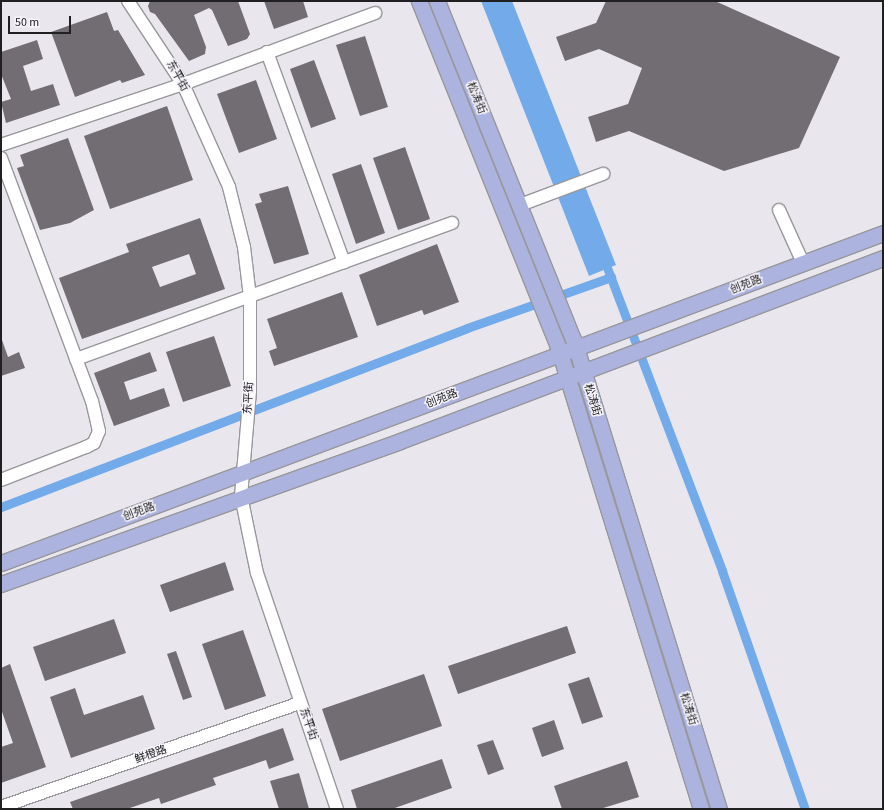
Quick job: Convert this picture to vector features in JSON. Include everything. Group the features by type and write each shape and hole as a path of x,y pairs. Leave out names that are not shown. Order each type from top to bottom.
{"main road":[{"name":"松涛街","path":"419,1 561,355 701,809"},
{"name":"松涛街","path":"437,1 577,349 719,809"},
{"name":"创苑路","path":"1,563 613,336 883,233"},
{"name":"创苑路","path":"1,584 242,496 400,441 621,355 883,258"}],"street":[{"name":"东平街","path":"128,1 183,84 229,187 244,247 250,297 250,391 242,496 258,573 337,809"},
{"path":"1,145 183,84 266,52 375,13"},
{"path":"266,52 344,262"},
{"path":"1,158 98,423 98,437 94,443 1,480"},
{"path":"520,205 603,174"},
{"path":"779,210 803,264"},
{"path":"76,360 452,223"},
{"name":"鲜橙路","path":"1,807 300,702"}],"water":[{"path":"481,1 512,1 616,265 589,276"}],"building":[{"path":"150,1 238,1 250,34 247,39 228,46 212,10 209,8 194,15 206,47 205,54 189,61 155,14 150,12 148,6"},
{"path":"264,1 303,1 308,17 274,29"},
{"path":"606,1 715,1 840,57 799,148 724,171 629,131 596,142 588,117 628,104 642,68 599,49 565,61 556,37 596,23"},
{"path":"107,12 114,31 118,30 145,75 122,83 120,80 75,97 51,32"},
{"path":"365,36 388,107 360,116 336,45"},
{"path":"37,40 43,59 23,66 31,91 53,84 60,105 6,123 1,102 11,99 1,74 1,52"},
{"path":"314,60 336,119 311,128 290,69"},
{"path":"256,80 277,139 239,153 217,94"},
{"path":"167,106 193,180 110,209 84,136"},
{"path":"68,138 94,210 70,223 40,230 17,168 24,166 20,155"},
{"path":"405,147 430,219 398,230 373,158"},
{"path":"361,164 385,233 356,244 332,174"},
{"path":"288,186 309,254 274,264 255,204 262,202 259,194"},
{"path":"200,218 225,289 82,339 59,278 129,252 126,244","holes":["189,254 196,274 160,287 152,267"]},
{"path":"437,244 459,302 424,315 422,310 377,326 359,275"},
{"path":"342,292 358,337 274,366 269,351 277,348 267,319"},
{"path":"214,336 231,386 183,402 166,352"},
{"path":"2,340 8,357 19,352 25,368 1,376"},
{"path":"150,352 157,371 124,382 130,400 164,388 170,406 114,426 94,373"},
{"path":"225,562 234,590 170,612 160,585"},
{"path":"114,619 126,653 45,681 33,647"},
{"path":"567,626 576,653 458,694 448,666"},
{"path":"243,630 266,696 225,710 202,644"},
{"path":"176,651 192,697 183,700 167,654"},
{"path":"10,664 46,767 1,783 1,747 13,743 1,709 1,668"},
{"path":"424,674 442,726 340,761 322,709"},
{"path":"589,677 603,717 582,724 568,684"},
{"path":"75,688 84,715 143,695 155,729 71,758 50,697"},
{"path":"554,720 564,749 542,757 532,728"},
{"path":"283,728 294,760 269,769 266,760 213,778 216,785 161,804 159,798 127,809 73,809 70,802"},
{"path":"493,740 504,769 488,775 477,745"},
{"path":"442,759 452,788 392,809 357,809 351,790"},
{"path":"627,761 639,797 600,809 562,809 554,786"},
{"path":"299,773 309,809 279,809 270,781"}],"waterway":[{"path":"603,257 722,571 805,809"},
{"path":"1,507 467,328 611,277"}]}
